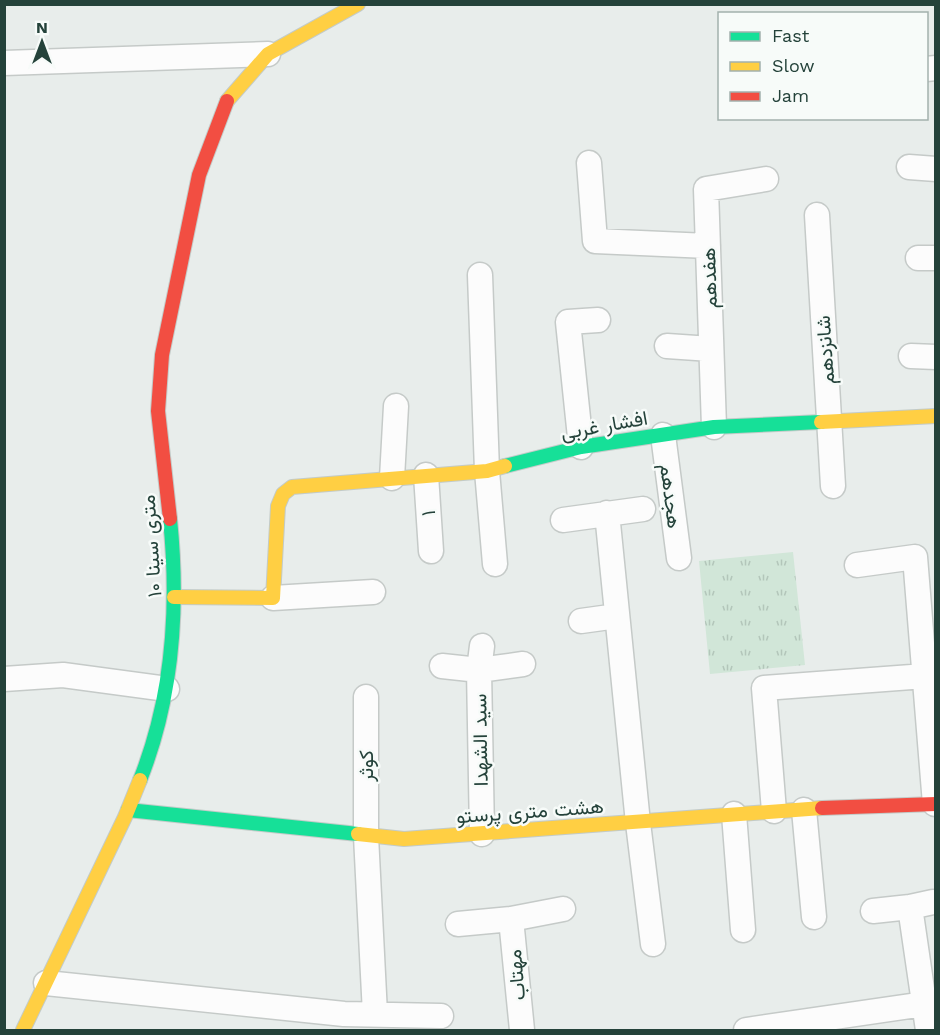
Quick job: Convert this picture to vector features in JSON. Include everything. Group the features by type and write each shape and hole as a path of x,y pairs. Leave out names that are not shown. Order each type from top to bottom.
{"street":[{"path":"4,63 268,54 358,4"},
{"name":"۱۰ متری سینا","path":"23,1030 128,810 156,740 173,641 175,569 159,411 162,355 200,175 224,105 268,54"},
{"path":"589,163 595,241 708,246"},
{"path":"909,167 936,169"},
{"name":"هفدهم","path":"714,427 706,189 766,179"},
{"name":"شانزدهم","path":"817,215 833,486"},
{"path":"480,275 487,471 495,564"},
{"path":"581,447 568,322 598,320"},
{"path":"667,346 711,350"},
{"path":"911,356 936,357"},
{"path":"392,478 396,406"},
{"name":"افشار غربی","path":"273,598 278,506 283,494 292,487 487,471 581,447 714,427 936,416"},
{"name":"هجدهم","path":"663,435 679,558"},
{"name":"۱","path":"426,476 431,551"},
{"path":"563,520 643,509"},
{"path":"607,513 638,823 653,944"},
{"path":"857,565 915,557 926,584 925,676 935,804"},
{"path":"174,597 273,598 373,592"},
{"path":"581,621 617,616"},
{"path":"442,666 480,658 523,664"},
{"name":"سید الشهدا","path":"480,658 482,834"},
{"path":"4,679 63,675 166,689"},
{"path":"774,811 764,688 925,676"},
{"name":"کوثر","path":"366,697 366,836 375,1014"},
{"name":"هشت متری پرستو","path":"128,810 404,839 877,804 935,804"},
{"path":"804,810 814,917"},
{"path":"734,814 743,930"},
{"path":"873,911 910,908 933,902"},
{"path":"910,908 928,1030"},
{"path":"458,924 511,919 563,909"},
{"name":"مهتاب","path":"511,919 522,1030"},
{"path":"46,983 344,1014 441,1016"},
{"path":"746,1030 924,1004"}],"green space":[{"path":"793,552 805,665 710,674 699,561"}],"traffic: fast":[{"path":"505,466 581,447 714,427 821,422"},
{"path":"140,780 160,717 171,651 174,585 170,519"},
{"path":"128,810 358,834"}],"traffic: slow":[{"path":"227,101 268,54 358,4"},
{"path":"821,422 936,416"},
{"path":"174,597 273,598 278,506 283,494 292,487 487,471 505,466"},
{"path":"23,1030 125,817 140,780"},
{"path":"358,834 404,839 822,808"}],"traffic: jam":[{"path":"170,519 158,411 162,355 199,175 227,101"},
{"path":"822,808 936,804"}]}
